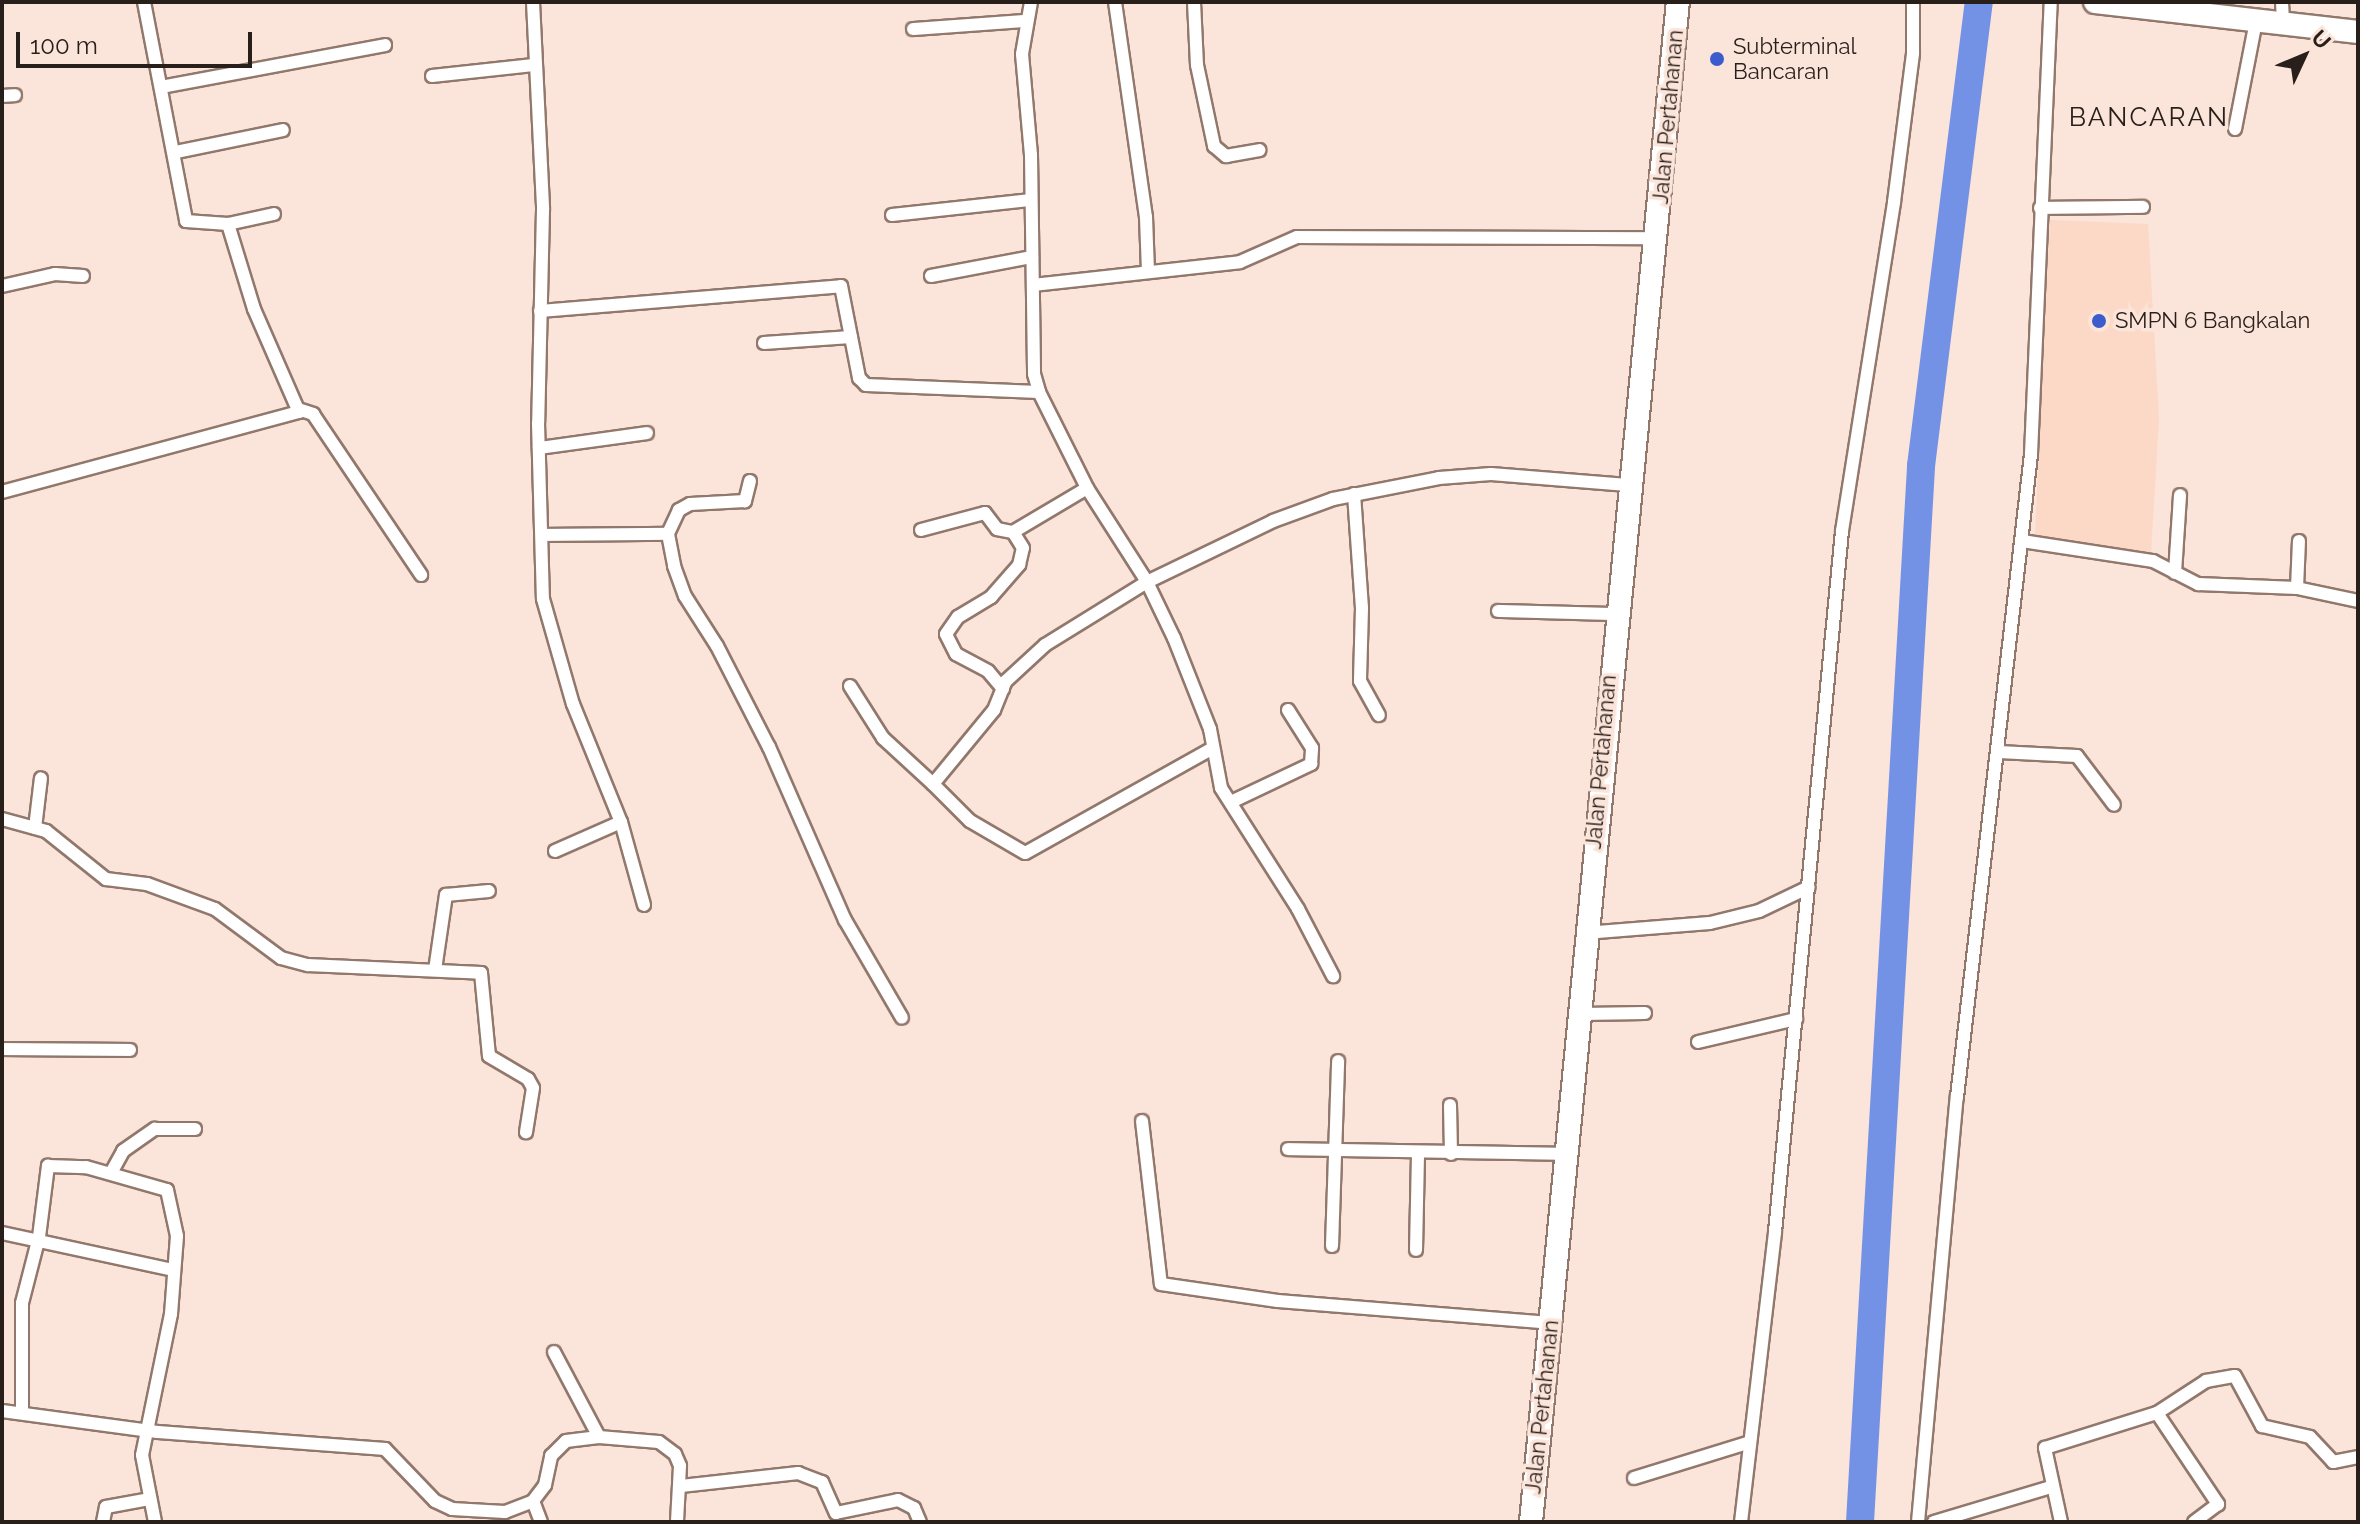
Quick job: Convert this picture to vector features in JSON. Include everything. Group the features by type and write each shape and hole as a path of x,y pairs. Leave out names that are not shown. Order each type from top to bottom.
{"highway":[{"name":"Jalan Pertahanan","path":"1531,1522 1582,1014 1585,933 1615,614 1657,238 1678,2"},
{"path":"2095,2 2256,21 2282,13 2358,32"}],"street":[{"path":"144,2 176,152 186,221 228,224 274,214"},
{"path":"533,2 533,65 543,210 539,448 547,614 573,704 621,822 644,905"},
{"path":"1031,2 1025,21 1023,103 1031,200 1034,374 1039,392 1087,488 1147,582 1191,679 1213,748 1218,781 1333,976"},
{"path":"1115,2 1146,217 1148,271"},
{"path":"1194,2 1197,65 1214,146 1226,156 1259,150"},
{"path":"1741,1522 1796,1019 1842,531 1894,202 1913,53 1913,2"},
{"path":"1918,1522 1956,1112 2031,454 2051,2"},
{"path":"913,29 1025,21"},
{"path":"2235,129 2256,21"},
{"path":"161,87 385,45"},
{"path":"432,76 533,65"},
{"path":"176,152 283,130"},
{"path":"892,215 1031,200"},
{"path":"2040,208 2143,207"},
{"path":"228,224 254,309 301,410"},
{"path":"1033,285 1240,262 1297,237 1657,238"},
{"path":"931,276 1032,257"},
{"path":"2,286 55,274 83,276"},
{"path":"540,311 841,286 859,378 866,385 1039,392"},
{"path":"764,343 851,337"},
{"path":"2,492 301,410 313,414 421,575"},
{"path":"539,448 647,433"},
{"path":"933,784 994,710 1015,671 1061,633 1147,582 1273,521 1354,494 1491,474 1628,485"},
{"path":"750,481 745,501 684,506 668,534 685,596 739,686 845,920 902,1018"},
{"path":"921,530 985,513 997,529 1013,532 1087,488"},
{"path":"1354,494 1362,608 1360,681 1379,715"},
{"path":"2175,573 2180,495"},
{"path":"1003,689 988,671 956,654 946,634 958,617 991,597 1019,565 1023,548 1013,532"},
{"path":"543,535 668,534"},
{"path":"2022,541 2153,561 2198,584 2297,588 2358,601"},
{"path":"2297,588 2299,541"},
{"path":"1498,611 1615,614"},
{"path":"850,686 883,738 970,821 1016,853 1025,853 1213,748"},
{"path":"1231,802 1311,764 1312,748 1288,710"},
{"path":"1999,752 2077,756 2114,805"},
{"path":"35,828 41,778"},
{"path":"2,819 35,828 66,844 106,879 147,884 215,909 281,958 308,965 484,975 489,1056 519,1073 533,1088 526,1132"},
{"path":"555,851 621,822"},
{"path":"1585,933 1710,923 1759,911 1809,887"},
{"path":"435,970 446,895 489,891"},
{"path":"1582,1014 1645,1013"},
{"path":"1698,1042 1796,1019"},
{"path":"2,1049 130,1050"},
{"path":"1332,1246 1338,1154 1338,1061"},
{"path":"1450,1105 1451,1154"},
{"path":"1142,1121 1161,1284 1278,1301 1550,1323"},
{"path":"111,1173 123,1151 155,1129 195,1129"},
{"path":"1288,1149 1338,1154 1567,1154"},
{"path":"1416,1250 1418,1154"},
{"path":"22,1413 22,1303 39,1237 48,1166 111,1173 172,1195 177,1236 171,1314 144,1430 142,1455 155,1522"},
{"path":"2,1233 39,1237 173,1270"},
{"path":"554,1352 599,1437"},
{"path":"2061,1522 2044,1459 2049,1444 2157,1413 2206,1381 2235,1376 2262,1426 2310,1437 2333,1462 2358,1457"},
{"path":"2,1411 144,1430 385,1449 423,1490 452,1509 505,1512 533,1501 545,1485 557,1447 599,1437 667,1446 680,1466 677,1522"},
{"path":"2157,1413 2218,1504 2194,1522"},
{"path":"1634,1478 1750,1442"},
{"path":"681,1486 798,1473 822,1482 831,1516 898,1500 914,1508 920,1522"},
{"path":"1934,1522 2051,1487"},
{"path":"103,1522 106,1507 150,1499"},
{"path":"533,1501 541,1522"}],"shaded area":[{"name":"SMPN 6 Bangkalan","path":"2050,220 2148,224 2159,419 2151,553 2035,535"}],"waterway":[{"path":"1860,1522 1921,466 1979,2"}],"place":[{"name":"Subterminal Bancaran","path":"1717,59"},
{"name":"SMPN 6 Bangkalan","path":"2099,321"}],"district":[{"name":"BANCARAN","path":"2149,118"}]}
